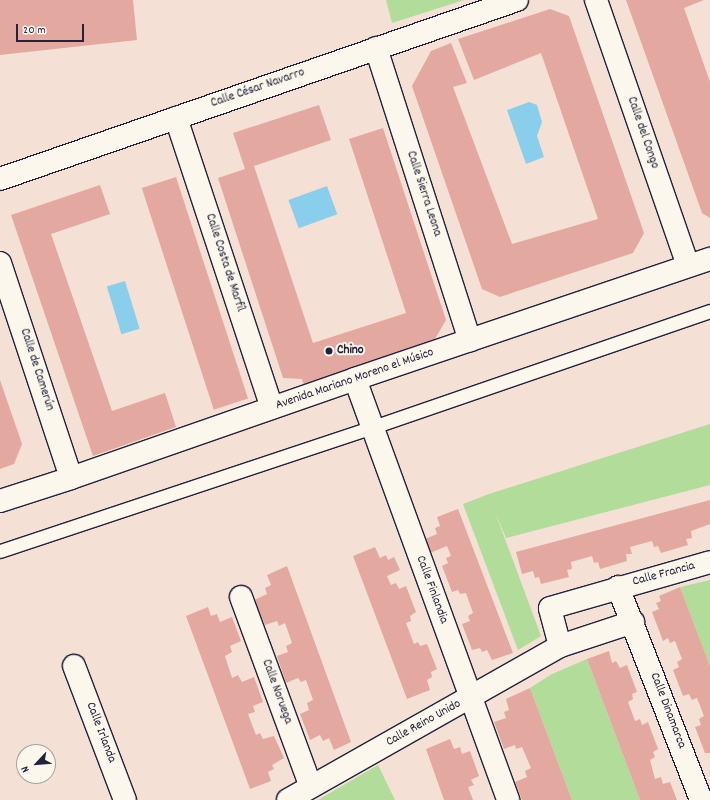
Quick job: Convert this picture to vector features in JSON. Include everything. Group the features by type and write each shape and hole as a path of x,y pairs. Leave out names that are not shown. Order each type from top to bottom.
{"street":[{"name":"Calle César Navarro","path":"0,179 517,0"},
{"name":"Calle del Congo","path":"596,0 688,266"},
{"name":"Calle Sierra Leona","path":"376,48 470,340"},
{"name":"Calle Costa de Marfíl","path":"176,118 272,408"},
{"name":"Avenida Mariano Moreno el Músico","path":"0,501 710,259"},
{"name":"Calle de Camerún","path":"0,263 71,478"},
{"name":"Calle Finlandia","path":"355,379 508,800"},
{"name":"Calle Francia","path":"560,646 550,608 618,587 710,562"},
{"name":"Calle Dinamarca","path":"618,587 633,622 701,800"},
{"name":"Calle Noruega","path":"241,597 311,787"},
{"name":"Calle Reino Unido","path":"288,800 471,698 560,646 633,622"},
{"name":"Calle Irlanda","path":"74,666 125,800"}],"lane":[{"path":"0,551 373,427 710,311"}],"green space":[{"path":"386,0 464,0 392,23"},
{"path":"710,424 710,485 506,538 495,512 541,636 518,650 463,504 489,494"},
{"path":"710,580 710,666 680,587"},
{"path":"587,659 640,800 572,800 530,688 552,674"},
{"path":"378,765 395,800 318,800"}],"water":[{"path":"529,102 537,105 542,122 537,136 544,157 526,164 507,110"},
{"path":"327,186 337,214 299,228 288,200"},
{"path":"125,281 140,329 121,334 107,287"}],"building":[{"path":"0,0 133,0 137,40 0,55"},
{"path":"626,0 704,0 684,8 710,82 710,218 702,213"},
{"path":"550,9 569,16 644,233 633,253 500,297 482,289 412,86 431,51 451,43 467,83 453,87 512,244 598,219 541,53 474,80 458,39"},
{"path":"319,105 331,140 254,166 313,343 406,313 349,139 383,128 446,320 435,339 304,386 302,379 283,378 218,178 245,169 233,133"},
{"path":"176,177 248,399 214,410 142,188"},
{"path":"100,185 110,214 51,234 112,411 165,393 176,427 93,456 11,215"},
{"path":"0,380 22,444 14,464 0,469"},
{"path":"710,500 710,524 691,531 692,538 686,539 688,545 661,553 658,546 654,547 652,541 630,547 632,554 626,554 627,561 600,569 598,562 594,563 592,556 571,562 572,569 567,570 569,577 541,584 539,577 535,578 533,571 522,574 516,552"},
{"path":"458,509 513,653 492,660 487,650 482,652 480,648 472,650 462,624 470,621 468,616 473,613 466,593 460,594 458,590 452,592 442,566 448,563 446,558 451,556 447,546 430,553 425,539 437,534 435,528 440,526 437,517"},
{"path":"375,547 380,558 386,555 388,560 394,557 400,570 387,576 391,585 396,583 399,589 406,586 416,612 410,616 411,621 406,623 414,644 418,642 420,646 427,644 437,669 431,672 432,677 427,680 430,690 407,699 353,556"},
{"path":"287,566 351,742 334,750 329,738 323,741 320,735 310,740 300,714 309,710 307,703 313,700 306,680 301,682 298,678 286,683 277,656 288,652 286,646 292,643 285,623 279,626 277,621 265,625 254,600 267,594 265,588 271,585 267,575"},
{"path":"680,587 710,666 710,753 705,753 695,727 701,725 699,719 704,716 697,698 692,700 689,694 683,696 673,670 679,667 677,662 682,659 675,641 670,643 668,638 663,641 652,612 659,609 656,603 661,601 659,596"},
{"path":"208,607 211,616 217,614 220,622 232,617 241,641 230,646 232,652 225,656 232,678 238,675 242,682 254,677 263,702 253,706 255,712 248,714 256,735 260,733 263,739 274,736 284,758 272,765 274,769 268,772 271,781 250,789 186,616"},
{"path":"609,651 612,663 616,661 620,668 627,665 637,692 632,694 633,699 628,702 635,721 640,719 642,725 648,722 658,749 653,752 655,757 650,760 655,779 661,777 663,784 670,782 677,800 640,800 587,659"},
{"path":"530,688 572,800 522,800 515,782 527,777 525,771 531,768 522,747 516,749 515,745 504,749 494,722 506,718 504,712 509,710 506,699"},
{"path":"450,739 454,749 460,747 462,754 470,751 479,776 471,780 474,785 468,787 473,800 444,800 426,749"}],"place":[{"name":"Chino","path":"329,351"}]}
